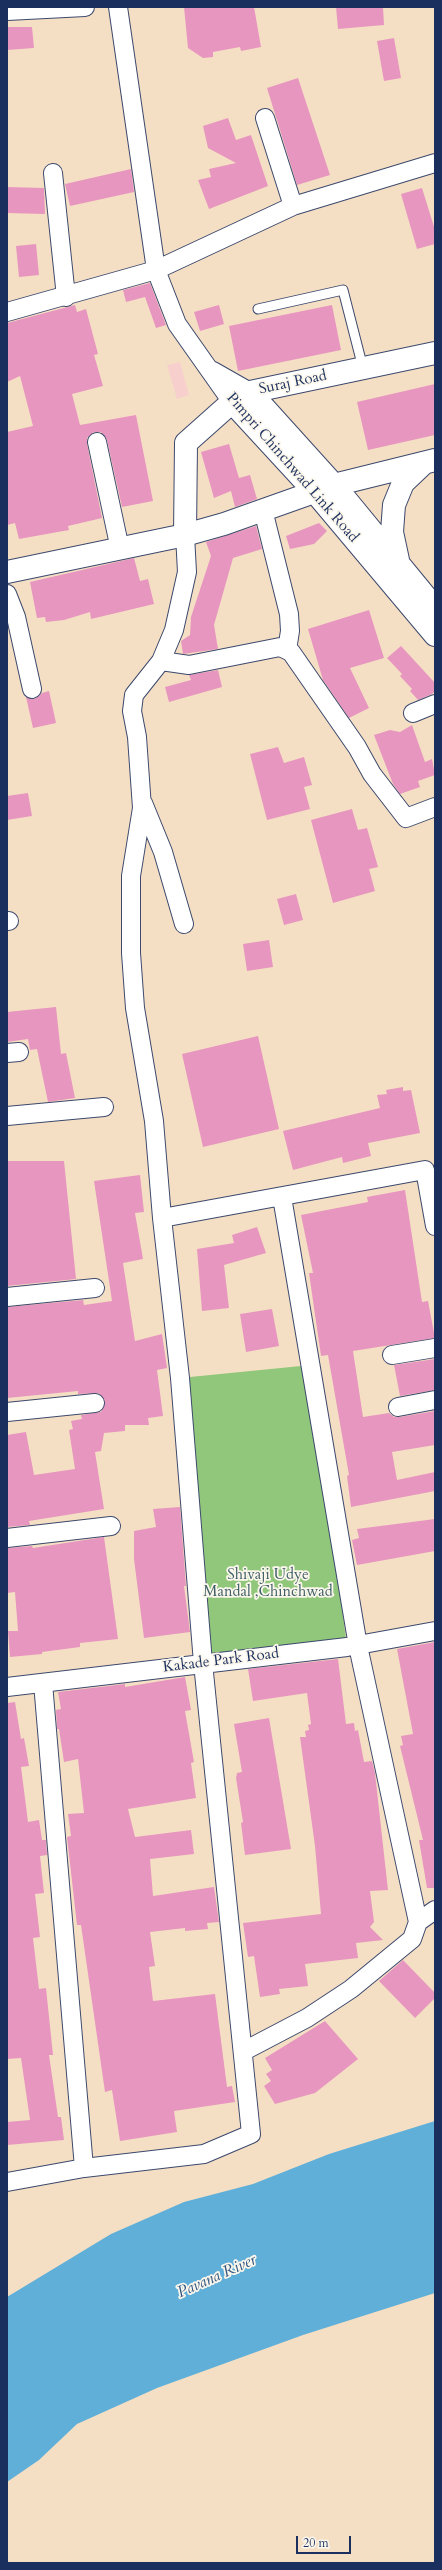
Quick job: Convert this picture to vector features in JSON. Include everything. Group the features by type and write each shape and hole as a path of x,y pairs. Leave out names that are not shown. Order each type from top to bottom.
{"main road":[{"name":"Suraj Road","path":"185,535 186,443 241,397 362,368 435,353"},
{"name":"Pimpri Chinchwad Link Road","path":"241,397 324,488 393,572 435,635"},
{"path":"7,572 185,535 263,510 324,488 429,462"},
{"path":"393,572 392,532 394,505 403,483 429,462"},
{"name":"Pimpri Chinchwad Link Road","path":"393,572 435,608"}],"street":[{"path":"7,11 85,7"},
{"name":"Pimpri Chinchwad Link Road","path":"118,7 156,270 177,324 209,369 241,397"},
{"path":"265,118 293,206"},
{"path":"7,312 66,297 156,270 293,206 435,163"},
{"path":"53,173 66,297"},
{"path":"97,442 120,549"},
{"path":"263,510 289,614 290,630 287,650"},
{"path":"7,2182 84,2168 204,2154 251,2134 244,2051 203,1663 180,1378 162,1218 154,1120 139,1036 131,953 131,876 142,808 137,738 132,712 133,701 134,696 161,661 174,630 187,572 185,535"},
{"path":"7,594 16,617 32,689"},
{"path":"161,661 189,665 280,647 291,652 357,747 372,774 406,818 435,807"},
{"path":"413,713 435,704"},
{"path":"141,799 163,852 184,924"},
{"path":"7,1116 104,1107"},
{"path":"162,1218 425,1170 435,1226"},
{"path":"244,2051 308,2018 351,1990 412,1940 418,1922 358,1646 282,1197"},
{"path":"7,1297 95,1288"},
{"path":"392,1355 435,1348"},
{"path":"398,1407 435,1400"},
{"path":"7,1412 95,1403"},
{"path":"7,1538 111,1526"},
{"name":"Kakade Park Road","path":"7,1687 358,1646 435,1631"},
{"path":"43,1683 84,2168"},
{"path":"418,1922 435,1910"}],"lane":[{"path":"258,310 343,290 362,368"}],"shaded area":[{"path":"180,362 189,395 177,399 167,365"}],"green space":[{"name":"Shivaji Udye Mandal ,Chinchwad","path":"311,1365 347,1647 203,1663 180,1378"}],"water":[{"name":"Pavana River","path":"435,2121 435,2293 303,2335 157,2388 77,2424 39,2460 7,2482 7,2297 111,2234 184,2202 253,2184 329,2154"}],"building":[{"path":"184,7 254,7 261,47 241,51 240,47 213,52 213,57 203,58 188,48"},
{"path":"336,7 383,7 384,25 338,29"},
{"path":"7,27 32,27 34,48 7,50"},
{"path":"394,38 401,78 384,81 377,41"},
{"path":"298,78 330,175 297,185 267,88"},
{"path":"228,118 236,140 251,135 268,186 209,209 198,180 211,177 209,169 236,163 208,148 203,126"},
{"path":"131,169 134,192 70,206 65,184"},
{"path":"7,187 44,188 45,214 7,213"},
{"path":"422,188 435,230 435,244 417,249 401,194"},
{"path":"36,244 39,275 19,277 16,246"},
{"path":"150,283 166,325 156,328 145,297 126,302 123,290"},
{"path":"75,305 77,312 86,309 98,354 94,355 103,386 72,394 80,425 136,415 153,501 122,507 107,440 101,432 94,432 87,438 87,444 102,518 68,526 69,530 19,539 15,523 7,525 7,432 33,426 20,376 7,382 7,323"},
{"path":"219,305 224,324 200,331 194,312"},
{"path":"332,305 341,350 238,371 229,326"},
{"path":"435,384 435,435 368,450 357,402"},
{"path":"229,444 239,478 250,475 257,499 235,507 231,491 214,498 201,452"},
{"path":"319,523 327,531 314,544 290,549 286,536"},
{"path":"256,526 262,549 233,558 214,625 218,649 183,654 181,641 190,635 191,617 211,556 206,542"},
{"path":"134,558 140,581 148,579 154,604 91,619 90,612 64,620 46,622 45,617 37,618 30,582"},
{"path":"369,610 384,658 350,668 369,708 349,718 323,680 308,629"},
{"path":"401,646 435,683 435,691 432,694 418,700 410,691 412,689 400,676 402,674 387,658"},
{"path":"218,670 222,687 169,702 165,687 191,680 189,675"},
{"path":"49,691 56,723 33,728 26,697 35,699 42,693"},
{"path":"412,725 425,762 432,759 435,775 418,781 420,787 400,794 393,784 374,735 390,730 400,732"},
{"path":"278,747 284,763 304,757 312,785 304,787 310,809 267,820 250,754"},
{"path":"28,793 32,816 7,820 7,796"},
{"path":"352,809 358,830 367,828 378,867 369,869 375,891 333,903 311,820"},
{"path":"296,894 303,920 284,925 277,899"},
{"path":"269,940 273,967 247,971 243,944"},
{"path":"56,1007 61,1054 66,1053 75,1098 48,1102 37,1049 30,1050 28,1039 7,1042 7,1012"},
{"path":"258,1036 279,1129 203,1147 182,1054"},
{"path":"403,1087 403,1091 411,1090 420,1133 368,1143 371,1156 343,1163 342,1157 293,1170 283,1131 380,1108 377,1095 387,1094 386,1090"},
{"path":"7,1161 64,1161 76,1279 7,1286"},
{"path":"140,1175 144,1212 135,1213 143,1259 123,1263 135,1341 162,1334 167,1368 157,1370 163,1416 148,1418 149,1425 125,1425 125,1431 104,1433 101,1451 95,1452 104,1509 29,1521 30,1525 7,1527 7,1435 26,1432 34,1475 75,1469 69,1430 73,1429 71,1421 82,1419 81,1415 101,1412 105,1402 99,1393 78,1394 78,1391 7,1398 7,1307 83,1300 84,1305 112,1301 94,1181"},
{"path":"405,1190 422,1302 428,1301 435,1338 353,1351 363,1417 389,1413 394,1417 400,1417 435,1411 435,1445 392,1452 397,1480 435,1472 435,1491 351,1507 347,1476 349,1475 328,1355 321,1356 309,1273 313,1273 301,1215 368,1202 367,1197"},
{"path":"257,1227 266,1253 224,1265 229,1308 202,1311 197,1249 234,1243 232,1235"},
{"path":"272,1309 279,1346 246,1352 240,1314"},
{"path":"435,1359 435,1390 400,1396 394,1365"},
{"path":"180,1507 186,1586 184,1586 190,1632 144,1638 134,1559 134,1531 156,1527 153,1509"},
{"path":"435,1519 435,1551 357,1565 352,1540 359,1538 357,1529"},
{"path":"104,1537 118,1639 80,1643 80,1647 42,1652 42,1654 10,1657 8,1631 18,1631 15,1592 7,1593 7,1548 32,1546 33,1548"},
{"path":"435,1642 435,1888 427,1888 419,1840 423,1840 400,1746 403,1745 401,1736 413,1734 397,1649"},
{"path":"338,1659 346,1724 354,1723 355,1731 358,1730 364,1762 372,1761 375,1773 388,1890 370,1891 374,1922 370,1927 383,1940 356,1943 358,1958 305,1964 308,1986 279,1989 280,1994 260,1997 254,1956 248,1957 243,1923 321,1914 315,1846 300,1737 306,1737 305,1731 309,1730 308,1725 311,1724 307,1693 253,1701 248,1669"},
{"path":"185,1677 191,1710 185,1711 194,1762 191,1763 196,1798 128,1809 135,1837 191,1830 194,1854 150,1859 153,1896 214,1887 219,1922 207,1923 208,1929 185,1931 185,1928 150,1932 155,1966 149,1967 153,2001 215,1994 227,2087 232,2086 235,2102 174,2111 177,2132 120,2141 112,2090 105,2092 81,1925 77,1925 67,1837 71,1836 68,1814 84,1813 78,1759 64,1762 59,1729 57,1729 56,1710 61,1709 58,1692 125,1684 125,1687"},
{"path":"15,1702 21,1739 24,1738 29,1766 21,1767 28,1822 39,1820 42,1840 46,1840 47,1855 40,1856 44,1893 35,1894 40,1937 33,1938 39,1989 46,1988 53,2055 49,2055 58,2117 61,2117 64,2140 7,2145 7,2122 30,2120 21,2058 7,2059 7,1703"},
{"path":"269,1718 291,1849 245,1855 241,1823 243,1822 236,1778 237,1773 242,1772 234,1724"},
{"path":"403,1960 435,1993 435,1998 415,2018 379,1981"},
{"path":"325,2021 358,2059 315,2093 275,2104 264,2086 271,2081 266,2074 272,2070 265,2058"}]}
